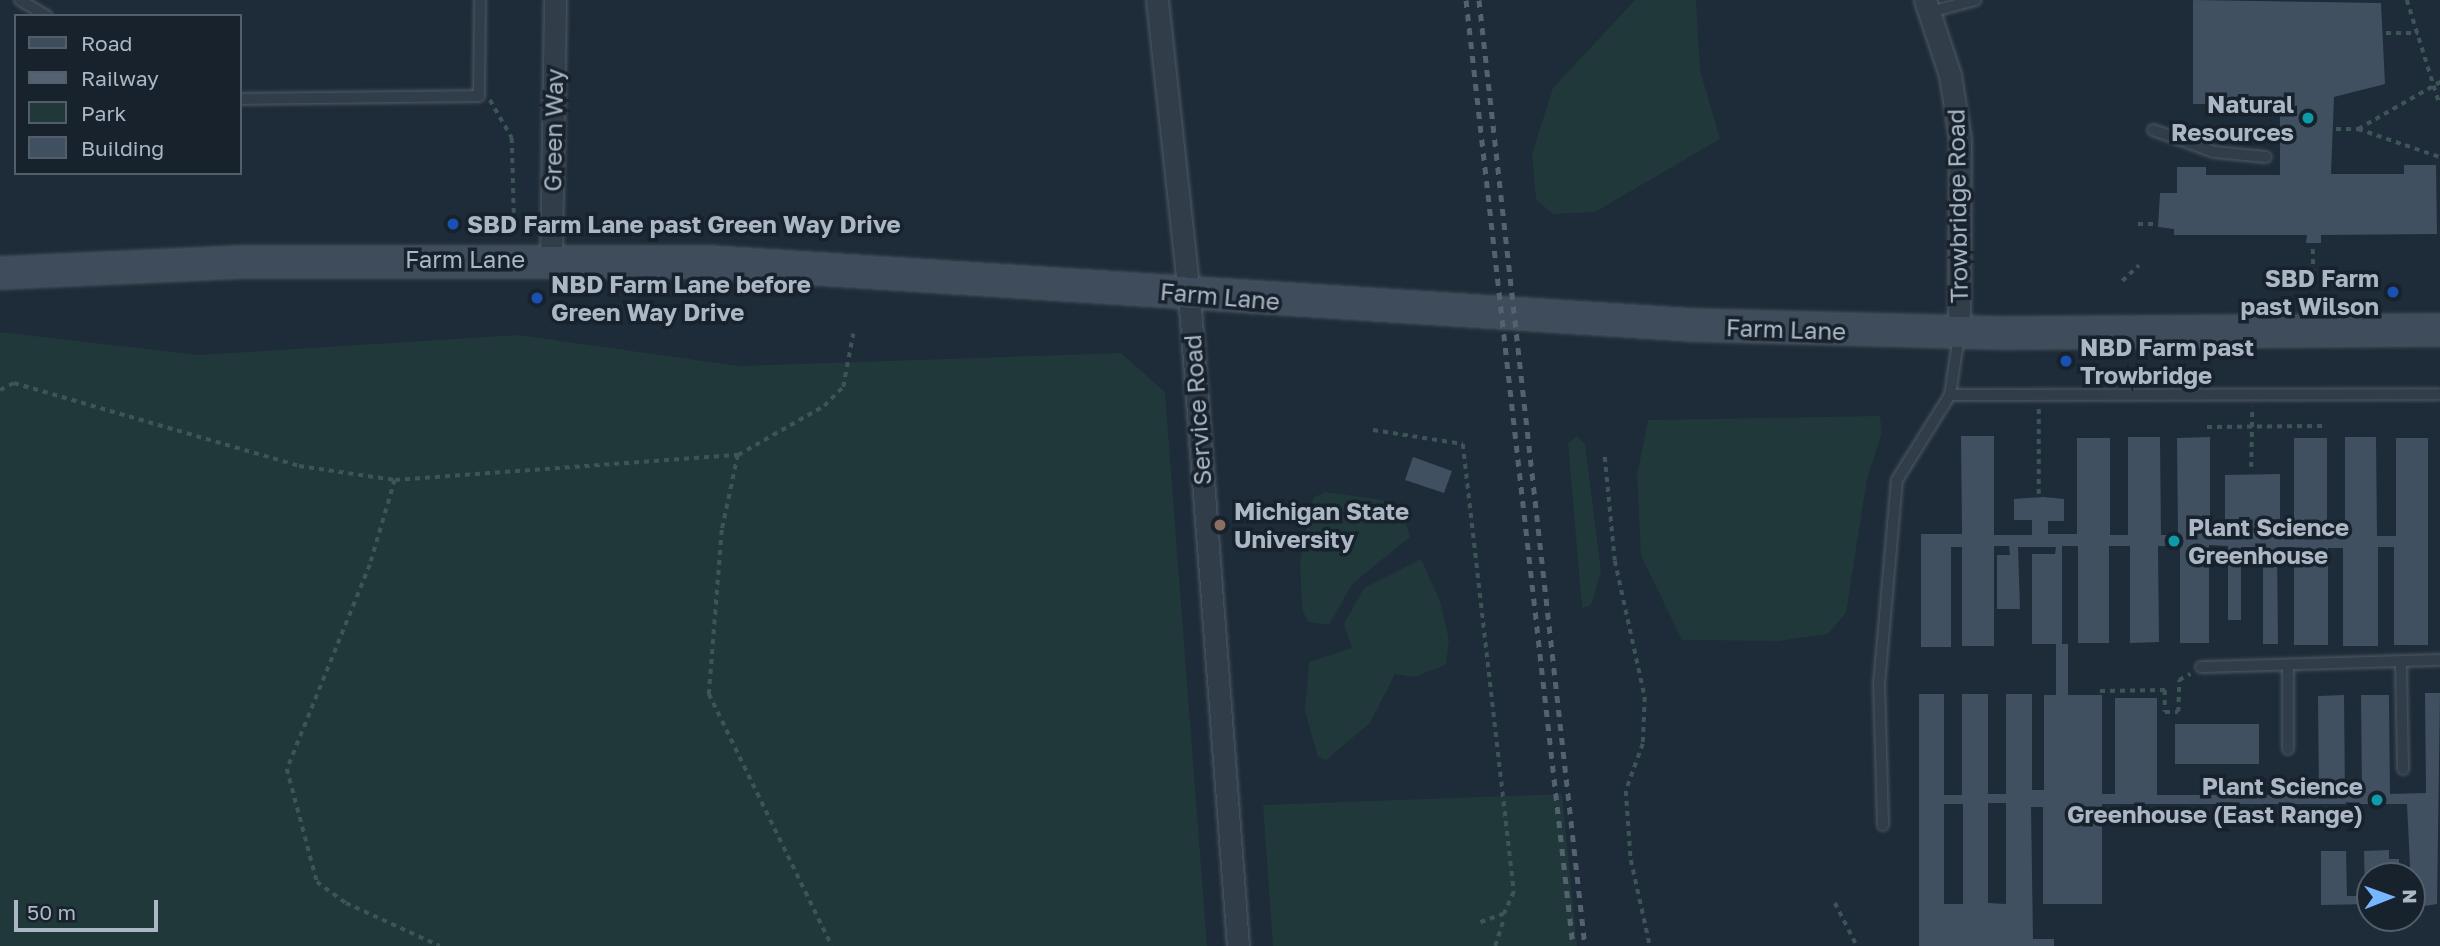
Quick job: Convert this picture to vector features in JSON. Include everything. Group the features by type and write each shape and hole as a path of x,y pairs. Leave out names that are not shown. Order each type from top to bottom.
{"street":[{"name":"Green Way","path":"551,259 555,0"},
{"name":"Service Road","path":"1157,0 1189,294 1238,946"},
{"name":"Trowbridge Road","path":"1928,6 1950,75 1960,139 1959,332"},
{"name":"Farm Lane","path":"0,274 243,262 551,259 868,269 1189,294 1693,326 1959,332 2440,330"}],"lane":[{"path":"20,0 44,14"},
{"path":"242,99 478,96 480,0"},
{"path":"1928,6 1975,0"},
{"path":"2153,130 2214,152 2266,158"},
{"path":"1883,825 1879,685 1897,480 1950,395 1959,332"},
{"path":"1950,395 2438,394"},
{"path":"2201,667 2440,660"},
{"path":"2401,662 2403,769"},
{"path":"2288,665 2288,749"}],"path":[{"path":"2407,0 2431,86 2440,105"},
{"path":"2385,33 2418,33"},
{"path":"2358,129 2440,82"},
{"path":"478,96 493,102 508,122 514,213"},
{"path":"2336,129 2358,129 2440,157"},
{"path":"2138,224 2154,224"},
{"path":"2314,249 2314,288"},
{"path":"2122,281 2139,265"},
{"path":"0,390 14,383 299,466 395,480 738,455 824,406 843,387 853,334"},
{"path":"2251,467 2252,395"},
{"path":"2039,396 2039,494"},
{"path":"2207,427 2325,425"},
{"path":"1373,430 1463,444 1514,892 1504,914 1479,923"},
{"path":"738,455 722,530 709,694 832,946"},
{"path":"1605,457 1615,561 1645,696 1643,744 1626,791 1631,860 1650,946"},
{"path":"395,480 370,565 287,769 317,882 346,903 440,946"},
{"path":"2165,690 2165,712 2178,712 2179,680 2201,667"},
{"path":"2100,691 2178,691"},
{"path":"1835,903 1857,946"},
{"path":"1495,946 1503,921"}],"green space":[{"path":"1635,0 1696,0 1700,70 1720,139 1595,212 1553,214 1536,200 1532,154 1553,88"},
{"path":"0,332 199,355 518,335 739,366 1121,353 1165,392 1207,946 0,946"},
{"path":"1880,416 1882,432 1867,479 1846,613 1828,634 1778,641 1682,640 1641,556 1637,475 1648,420"},
{"path":"1577,436 1585,444 1601,572 1591,605 1582,608 1568,443"},
{"path":"1325,492 1383,500 1402,511 1410,537 1352,584 1329,625 1308,622 1302,609 1300,562 1313,498"},
{"path":"1421,559 1440,601 1449,640 1446,665 1414,677 1395,674 1370,723 1326,760 1318,757 1305,711 1309,662 1352,648 1344,624 1364,588"},
{"path":"1562,794 1577,946 1273,946 1263,805"}],"building":[{"name":"Natural Resources","path":"2193,0 2381,3 2385,84 2334,97 2331,174 2404,174 2404,165 2436,165 2437,234 2321,235 2321,243 2306,243 2307,235 2174,235 2174,229 2158,227 2160,193 2177,193 2177,167 2206,167 2206,175 2280,175 2280,104 2193,104"},
{"path":"1961,436 1994,436 1994,535 2032,535 2032,520 2014,520 2014,499 2043,497 2064,499 2064,521 2048,521 2048,534 2077,534 2077,438 2110,438 2110,535 2128,535 2128,437 2160,437 2161,535 2178,535 2177,438 2210,437 2210,535 2247,535 2245,519 2225,519 2225,475 2280,474 2280,519 2260,520 2258,535 2294,535 2294,438 2327,438 2327,535 2345,535 2345,437 2376,437 2377,536 2396,536 2396,438 2428,438 2428,645 2394,645 2394,547 2378,547 2378,646 2343,646 2343,548 2328,548 2328,645 2294,645 2294,547 2277,547 2278,644 2263,644 2263,547 2241,547 2241,620 2228,620 2228,546 2209,545 2209,643 2180,643 2180,546 2158,546 2159,642 2130,643 2130,546 2109,546 2109,643 2078,643 2078,546 2062,546 2062,644 2068,644 2068,695 2102,695 2102,794 2115,794 2115,698 2157,698 2157,795 2319,795 2318,696 2344,695 2345,795 2362,794 2361,695 2389,695 2390,794 2426,793 2425,693 2440,693 2437,904 2426,906 2426,862 2410,862 2407,804 2102,804 2102,904 2043,904 2043,807 2031,807 2033,939 2054,939 2054,946 1919,946 1919,694 1944,694 1944,795 1962,795 1962,694 1988,694 1988,794 2006,794 2006,694 2032,694 2032,790 2044,790 2044,695 2056,695 2056,644 2032,644 2032,554 2055,554 2056,547 2018,547 2020,609 1997,609 1997,555 2010,555 2009,546 1994,546 1994,646 1962,646 1962,547 1951,547 1951,647 1921,647 1921,534 1962,534","holes":["1988,803 2006,803 2006,904 1988,903","1944,804 1963,804 1963,904 1944,904"]},
{"path":"1413,457 1452,471 1444,493 1405,480"},
{"path":"2175,724 2259,724 2259,764 2175,764"},
{"name":"Plant Science Greenhouse (East Range)","path":"2389,850 2389,859 2399,859 2399,862 2364,862 2364,851"},
{"name":"Plant Science Greenhouse (East Range)","path":"2321,851 2346,851 2347,896 2356,896 2356,904 2321,905"}],"railway":[{"path":"1466,0 1573,946"},
{"path":"1479,0 1585,946"}],"place":[{"name":"Natural Resources","path":"2308,118"},
{"name":"SBD Farm Lane past Green Way Drive","path":"453,224"},
{"name":"SBD Farm past Wilson","path":"2393,292"},
{"name":"NBD Farm Lane before Green Way Drive","path":"537,298"},
{"name":"NBD Farm past Trowbridge","path":"2066,361"},
{"name":"Michigan State University","path":"1220,525"},
{"name":"Plant Science Greenhouse","path":"2174,541"},
{"name":"Plant Science Greenhouse (East Range)","path":"2377,800"}]}
